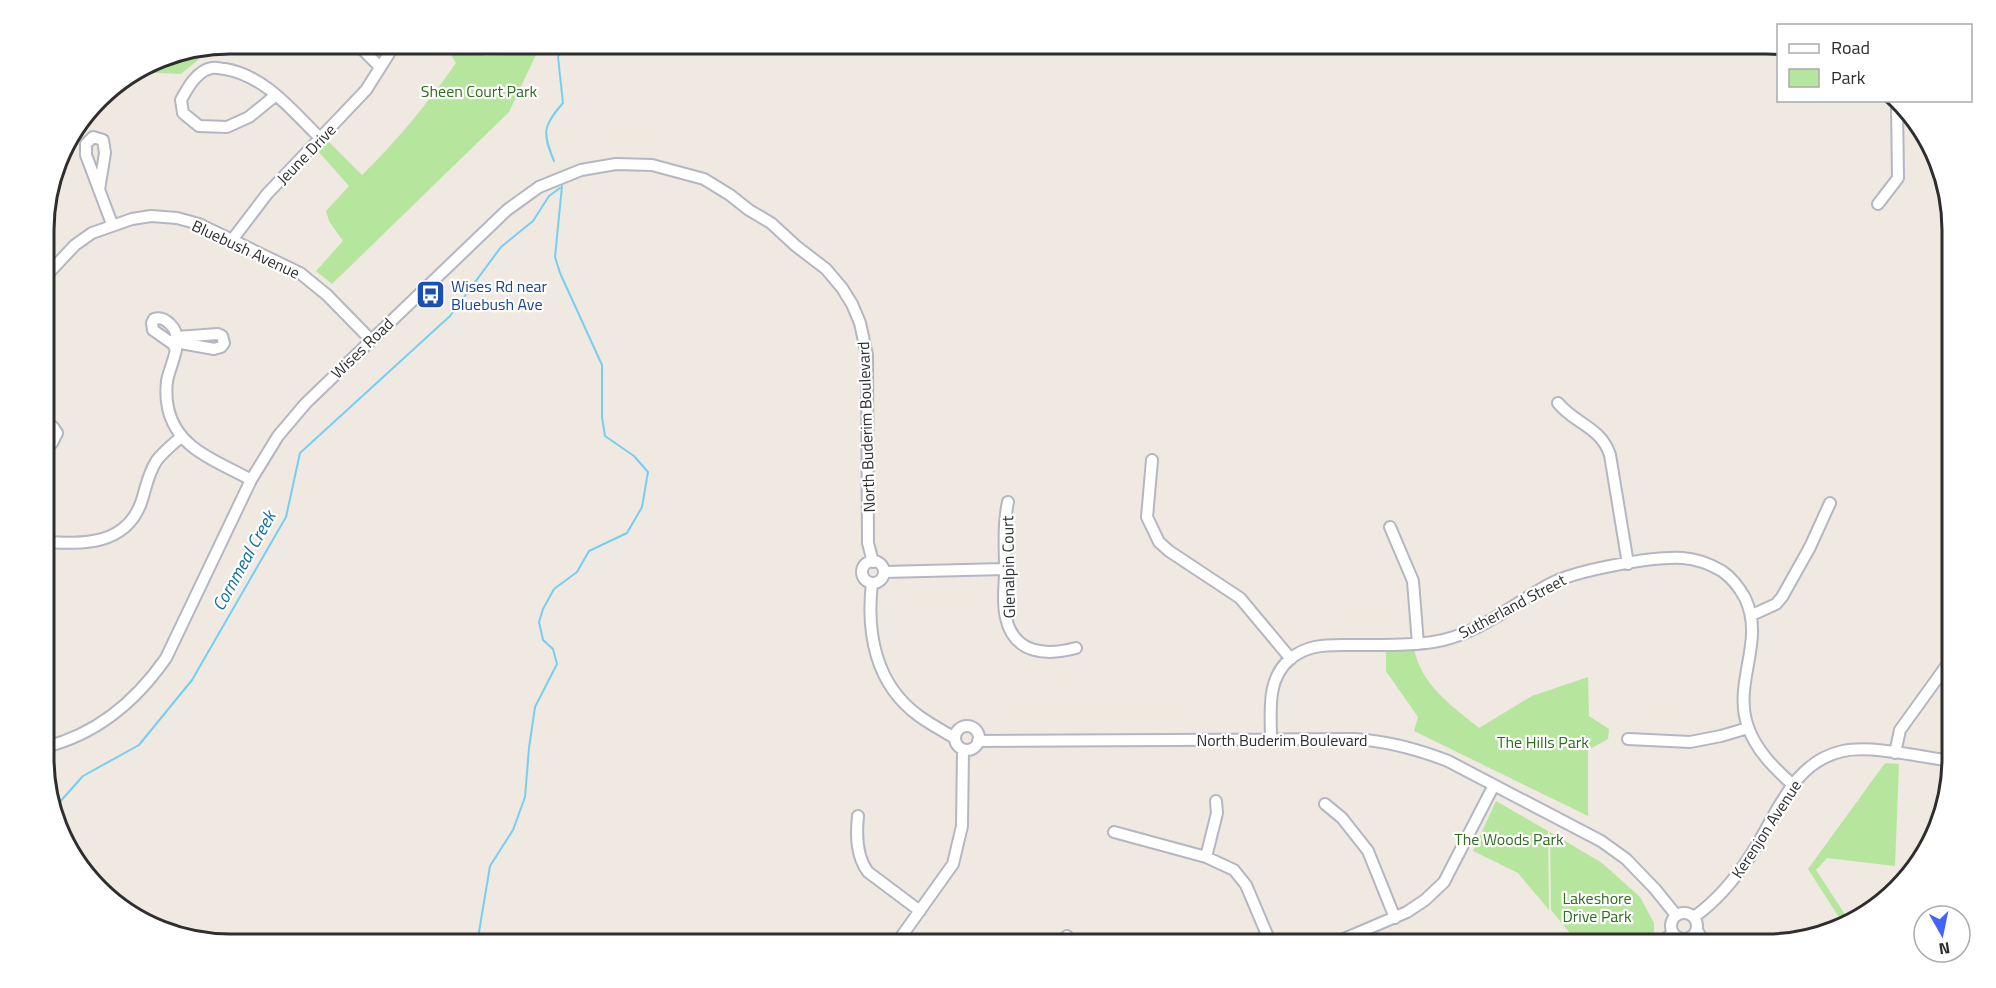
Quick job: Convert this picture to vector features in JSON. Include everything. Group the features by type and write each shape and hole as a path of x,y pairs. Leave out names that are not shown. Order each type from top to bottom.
{"street":[{"path":"366,54 380,67"},
{"name":"Jeune Drive","path":"232,240 267,194 366,90 389,54"},
{"path":"276,94 249,117 227,127 199,126 183,113 181,100 188,86 204,71 213,67 233,71 263,84 276,94 321,139"},
{"path":"1878,204 1898,178 1897,113"},
{"name":"Wises Road","path":"54,744 105,722 123,708 151,678 166,658 252,480 284,428 306,403 494,221 519,200 550,182 590,168 616,164 652,165 704,179 771,223 796,246"},
{"path":"99,190 112,224"},
{"name":"Bluebush Avenue","path":"54,267 75,245 92,233 112,224 151,216 177,218 199,224 300,273 327,295 372,340"},
{"name":"North Buderim Boulevard","path":"796,246 826,269 842,288 852,304 863,332 867,356 868,543 873,562"},
{"path":"174,342 212,334 221,335 224,343 221,347 212,348 174,342 159,334 167,322 174,329 174,342 166,399 170,416 181,437 199,452 252,480"},
{"path":"212,334 212,348"},
{"path":"1558,403 1571,416 1598,433 1606,444 1610,455 1628,564"},
{"path":"54,542 90,543 123,528 140,506 148,477 156,461 181,437"},
{"path":"1152,460 1147,517 1159,542 1240,598 1291,659 1280,670 1273,687 1271,740"},
{"name":"Glenalpin Court","path":"1008,501 1005,516 1005,617 1015,638 1025,646 1048,654 1076,648"},
{"path":"1752,615 1776,604 1788,589 1830,503"},
{"path":"1390,527 1413,581 1418,644"},
{"name":"Sutherland Street","path":"1291,659 1318,646 1418,644 1452,638 1477,628 1563,578 1628,564 1682,558 1706,563 1726,574 1737,585 1752,615 1753,640 1744,680 1744,706 1748,728 1762,753 1792,784"},
{"path":"873,562 879,564 884,572 882,579 872,583 864,578 862,572 867,564 873,562"},
{"path":"884,572 1005,568"},
{"path":"872,583 869,602 872,642 886,680 897,695 920,717 955,738 958,747 963,750 971,749 978,741 976,732 968,727 959,729 955,738"},
{"path":"1895,753 1900,730 1942,672"},
{"path":"1628,739 1690,742 1748,728"},
{"name":"North Buderim Boulevard","path":"978,741 1355,739 1396,744 1448,761 1591,836 1626,859 1676,915"},
{"path":"903,934 953,864 962,826 963,750"},
{"name":"Kerenjon Avenue","path":"1694,917 1712,904 1731,884 1792,784 1811,766 1825,757 1844,751 1865,750 1942,760"},
{"path":"1356,934 1395,918 1425,900 1444,882 1494,785"},
{"path":"1206,857 1217,813 1216,801"},
{"path":"1325,804 1342,818 1368,851 1395,918"},
{"path":"858,816 856,831 863,865 868,872 920,911"},
{"path":"1114,832 1206,857 1234,870 1246,885 1266,934"},
{"path":"1677,934 1671,922 1676,915 1687,913 1694,917 1699,934"},
{"path":"1693,934 1697,930"}],"green space":[{"name":"Sheen Court Park","path":"450,54 482,54 484,56 536,54 509,112 332,284 316,271 343,241 329,221 326,211 349,186 317,150 326,139 362,175 412,121 456,63"},
{"path":"197,58 198,60 181,74 152,73 173,63"},
{"name":"The Hills Park","path":"1386,648 1414,648 1417,661 1430,683 1448,703 1479,728 1532,696 1588,677 1589,716 1609,729 1608,739 1588,750 1588,816 1414,731 1418,717 1386,671"},
{"path":"1885,763 1899,764 1895,866 1827,858 1816,870 1845,915 1839,918 1808,869"},
{"name":"The Woods Park","path":"1496,801 1548,831 1549,910 1518,873 1473,851"},
{"name":"Lakeshore Drive Park","path":"1550,832 1602,863 1640,897 1654,923 1654,932 1652,934 1571,934 1551,910"}],"waterway":[{"name":"Cornmeal Creek","path":"554,161 546,130 551,118 563,103 558,57 560,54"},
{"path":"479,934 490,866 513,830 525,797 535,707 557,664 553,649 543,640 539,622 543,609 554,589 577,572 589,551 627,533 642,507 648,472 634,456 605,436 602,417 602,365 555,257 562,186"},
{"name":"Cornmeal Creek","path":"60,802 83,776 139,745 192,680 286,517 300,453 450,316 501,247 533,221 549,196 560,188"}],"place":[{"name":"Wises Rd near Bluebush Ave","path":"430,295"}]}
